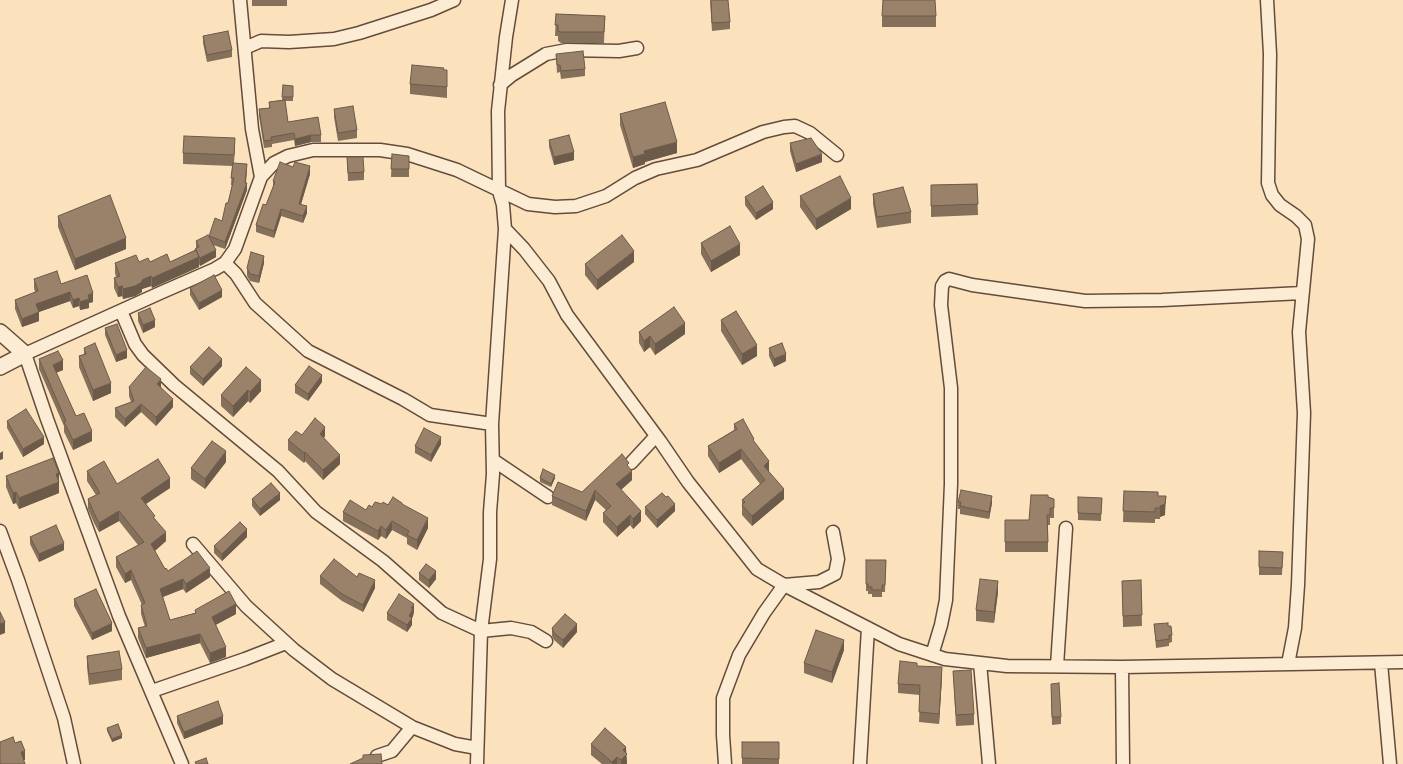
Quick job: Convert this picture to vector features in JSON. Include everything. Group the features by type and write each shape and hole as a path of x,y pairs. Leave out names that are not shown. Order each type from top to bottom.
{"street":[{"path":"240,0 252,129 261,177"},
{"path":"245,48 261,41 289,42 334,39 431,10 454,0"},
{"path":"476,764 481,631 490,559 493,460 492,424 505,229 503,205 499,191 498,111 512,0"},
{"path":"1267,0 1270,54 1268,183 1272,195 1280,205 1306,226 1308,239 1299,332 1304,413 1298,585 1295,628 1288,664"},
{"path":"500,85 512,75 546,54 567,50 637,48"},
{"path":"0,367 226,263 236,249 261,177 274,163 288,156 313,150 380,150 407,154 457,170 528,204 555,207 576,206 606,196 635,178 656,169 697,160 763,132 784,127 795,126 810,133 837,155"},
{"path":"505,229 524,249 549,281 567,315 688,482 757,569 784,585 899,644 945,659 1007,666 1122,667 1403,662"},
{"path":"226,263 236,274 255,303 308,351 403,399 430,415 492,424"},
{"path":"932,655 946,600 951,484 951,388 940,305 942,286 946,281 950,279 972,285 1085,300 1162,300 1302,293"},
{"path":"121,311 135,344 142,355 174,385 278,470 316,512 383,561 442,613 481,631 511,628 531,632 546,641"},
{"path":"0,332 26,354 47,419 120,616 182,764"},
{"path":"631,463 656,436"},
{"path":"493,460 548,497"},
{"path":"1058,666 1066,528"},
{"path":"0,531 64,718 74,764"},
{"path":"725,764 723,735 724,698 739,655 764,612 784,585 819,582 835,574 838,559 833,532"},
{"path":"193,544 246,606 286,643 332,679 412,727 455,744 477,748"},
{"path":"860,764 868,628"},
{"path":"152,691 245,660 286,643"},
{"path":"980,663 989,764"},
{"path":"1381,663 1390,764"},
{"path":"1122,667 1123,764"},
{"path":"377,756 392,751 412,727"}],"building":[{"path":"711,0 728,0 730,22 712,23"},
{"path":"883,0 935,0 936,16 882,16"},
{"path":"556,14 605,16 604,32 558,31 558,25 555,25"},
{"path":"228,31 232,50 207,55 203,36"},
{"path":"583,51 585,69 561,71 560,65 557,65 556,54"},
{"path":"412,65 444,68 443,70 447,70 447,87 410,84"},
{"path":"283,85 293,86 293,97 282,97"},
{"path":"285,100 288,122 318,117 321,135 311,135 295,139 294,133 271,137 272,140 264,141 259,109 270,108 269,102"},
{"path":"665,102 677,142 644,151 645,154 633,157 620,114"},
{"path":"353,106 357,130 338,133 334,109"},
{"path":"569,135 574,152 554,157 549,140"},
{"path":"184,136 235,138 234,155 183,153"},
{"path":"811,138 822,154 796,164 790,143"},
{"path":"392,154 409,156 409,169 391,169"},
{"path":"347,157 363,157 364,172 348,173"},
{"path":"280,162 293,167 295,162 310,166 299,204 307,206 303,216 281,209 274,231 256,225 263,204 266,205 275,182 273,181"},
{"path":"233,163 247,164 245,183 247,183 225,242 209,236 215,218 222,221 226,203 228,203 234,178 231,178"},
{"path":"840,176 851,198 816,219 800,196"},
{"path":"977,184 978,204 931,206 931,185"},
{"path":"763,186 773,202 756,213 745,197"},
{"path":"903,187 911,212 877,217 873,194"},
{"path":"110,195 126,238 75,259 58,216"},
{"path":"730,226 740,244 711,261 701,243"},
{"path":"208,235 216,250 200,258 195,249 199,247 196,241"},
{"path":"622,235 634,251 597,280 585,264"},
{"path":"196,250 199,257 152,278 151,276 142,280 142,282 135,286 123,289 122,286 118,287 114,278 120,276 115,263 136,255 139,262 148,258 150,262 167,254 170,262"},
{"path":"251,252 264,256 259,276 250,274 247,268"},
{"path":"57,271 61,284 87,275 93,293 88,295 89,299 80,302 79,298 73,300 70,292 36,304 39,312 22,319 15,300 38,291 34,279"},
{"path":"214,275 222,290 199,303 190,288"},
{"path":"674,307 685,323 655,344 650,336 644,341 639,332"},
{"path":"150,308 155,320 143,325 138,313"},
{"path":"736,311 757,345 742,354 721,320"},
{"path":"117,324 127,350 116,355 105,328"},
{"path":"95,343 111,383 93,390 79,356 86,354 84,348"},
{"path":"782,343 786,354 774,359 769,348"},
{"path":"209,347 222,359 203,379 190,367"},
{"path":"58,351 63,360 53,365 76,416 84,413 92,431 73,440 39,359"},
{"path":"309,366 322,375 308,394 295,385"},
{"path":"146,367 161,379 157,384 173,399 156,417 141,404 125,419 115,408 134,401 129,387"},
{"path":"246,367 261,380 250,392 248,390 233,406 221,395"},
{"path":"26,409 44,437 23,449 7,421"},
{"path":"315,418 325,427 320,434 340,455 323,470 305,452 288,440 296,431 302,435"},
{"path":"743,419 753,440 769,461 764,466 784,489 752,516 742,505 745,502 742,500 765,480 741,449 719,463 708,446 737,429 734,424"},
{"path":"424,428 441,437 431,455 415,446"},
{"path":"212,441 226,451 205,479 191,468"},
{"path":"622,454 632,471 616,484 641,511 633,519 630,515 617,527 603,513 611,506 595,490 586,511 552,496 558,482 582,492"},
{"path":"53,458 59,473 56,474 59,482 19,498 16,492 13,493 6,476"},
{"path":"158,459 170,478 141,498 155,516 153,517 166,532 151,544 168,571 197,551 210,568 186,584 183,579 160,589 170,620 196,613 195,610 229,591 236,604 212,617 226,647 210,653 200,634 146,648 138,628 147,626 141,605 145,603 131,570 125,574 116,557 144,542 119,511 99,523 88,499 100,493 87,471 104,461 117,484"},
{"path":"543,469 555,475 551,484 540,478"},
{"path":"271,483 280,493 260,509 252,499"},
{"path":"961,490 992,496 989,512 960,506 961,502 958,502"},
{"path":"1124,491 1158,492 1158,496 1166,496 1165,504 1160,506 1160,508 1155,508 1155,512 1123,511"},
{"path":"662,493 666,497 668,496 675,504 657,520 645,507"},
{"path":"1031,495 1048,495 1048,497 1054,499 1054,508 1050,508 1050,515 1047,515 1048,542 1005,542 1005,520 1029,520"},
{"path":"393,497 428,518 417,540 407,535 409,531 392,521 386,530 381,526 378,531 343,512 350,500 366,510 369,505 372,507 375,502 382,504 383,502 388,505"},
{"path":"1078,497 1102,498 1101,514 1078,513"},
{"path":"240,522 247,529 222,554 214,546"},
{"path":"56,525 64,543 39,554 30,537"},
{"path":"1259,551 1283,552 1282,568 1259,567"},
{"path":"334,559 357,577 359,573 375,580 363,605 342,594 320,576"},
{"path":"866,560 886,560 885,585 882,585 882,590 872,590 872,587 868,587 868,584 866,584"},
{"path":"426,564 436,571 429,580 419,573"},
{"path":"980,579 998,581 994,612 976,610"},
{"path":"1141,580 1142,615 1123,616 1122,581"},
{"path":"96,589 112,623 92,633 74,599"},
{"path":"399,594 414,604 409,616 412,618 407,625 387,613"},
{"path":"0,612 5,622 0,624"},
{"path":"565,614 577,624 563,640 554,633 552,628"},
{"path":"1168,623 1168,626 1171,626 1172,635 1169,635 1169,639 1156,641 1154,624"},
{"path":"816,630 844,640 832,672 804,663"},
{"path":"119,651 122,669 89,674 87,656"},
{"path":"900,661 917,663 917,666 942,667 939,714 919,712 920,685 898,684"},
{"path":"971,670 974,714 956,715 953,671"},
{"path":"1059,683 1061,717 1052,717 1051,684"},
{"path":"218,701 223,716 184,732 177,716"},
{"path":"118,724 122,735 112,739 107,728"},
{"path":"605,728 626,747 623,750 627,754 621,760 617,757 612,762 591,744"},
{"path":"13,737 15,743 21,741 25,751 21,752 25,764 0,764 0,742"},
{"path":"742,742 779,742 779,759 742,758"},
{"path":"381,754 382,764 350,764 363,758 363,755"},
{"path":"206,758 208,764 196,764 195,762"}]}
